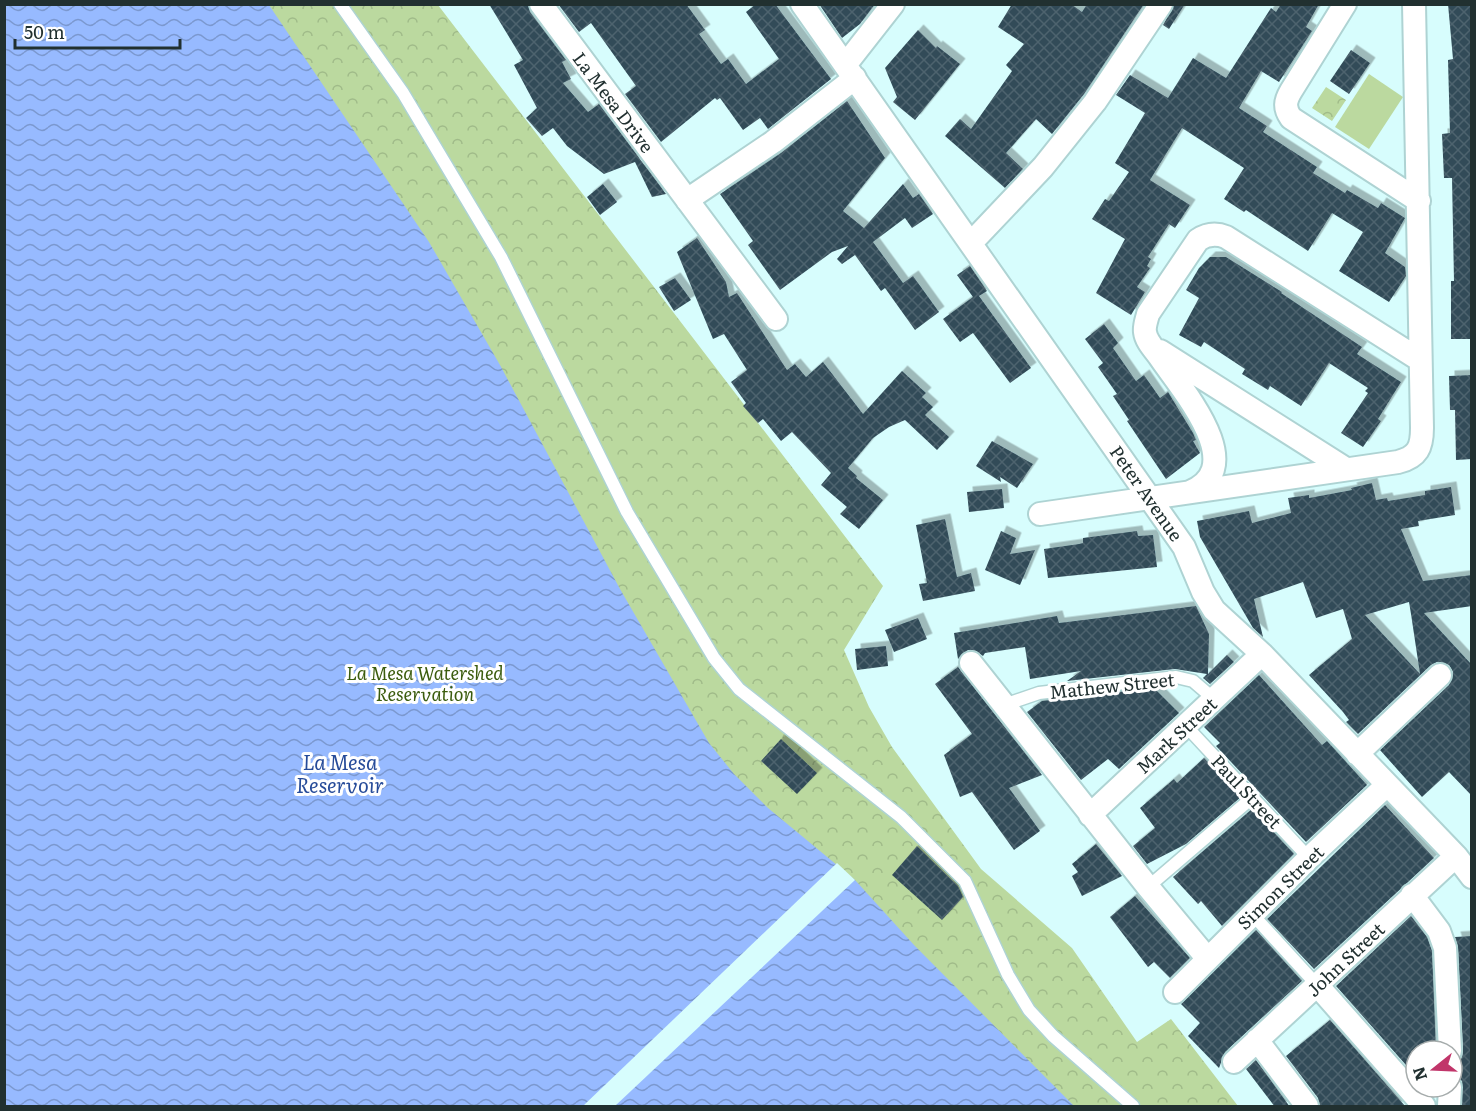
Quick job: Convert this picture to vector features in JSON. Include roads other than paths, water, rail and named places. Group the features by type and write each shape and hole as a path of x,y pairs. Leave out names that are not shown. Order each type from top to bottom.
{"street":[{"name":"La Mesa Drive","path":"541,4 776,319"},
{"name":"Peter Avenue","path":"802,4 1185,547 1210,605 1262,654 1456,856 1472,877"},
{"path":"687,200 773,142 850,71 893,4"},
{"path":"971,243 1043,167 1088,111 1161,4"},
{"path":"1346,4 1287,98 1287,112 1291,118 1419,201"},
{"path":"1040,514 1410,459 1419,451 1422,434 1414,4"},
{"path":"1189,492 1207,482 1214,471 1216,459 1204,423 1145,333 1148,314 1198,240 1218,234 1420,360"},
{"path":"1152,346 1346,469"},
{"name":"Mark Street","path":"1090,815 1262,654"},
{"path":"971,663 1090,815 1207,958"},
{"path":"1357,754 1440,675"},
{"name":"Simon Street","path":"1175,992 1309,858 1388,785"},
{"name":"John Street","path":"1234,1062 1456,856"},
{"path":"1412,895 1439,931 1445,948 1449,1039"},
{"path":"1317,985 1424,1107"},
{"path":"1257,1040 1307,1107"}],"lane":[{"path":"340,4 403,93 501,257 627,512 714,658 739,689 901,817 965,881 1008,975 1029,1010 1053,1036 1132,1107"},
{"name":"Mathew Street","path":"1005,705 1039,693 1176,677 1200,685 1214,699"},
{"name":"Paul Street","path":"1185,725 1309,858"},
{"path":"1148,887 1253,797"},
{"path":"1252,914 1317,985"}],"water":[{"name":"La Mesa Reservoir","path":"5,5 269,5 429,242 500,365 620,589 709,743 734,774 768,808 855,880 914,945 1074,1106 5,1106"}],"park label":[{"name":"La Mesa Watershed Reservation","path":"425,682"}]}
